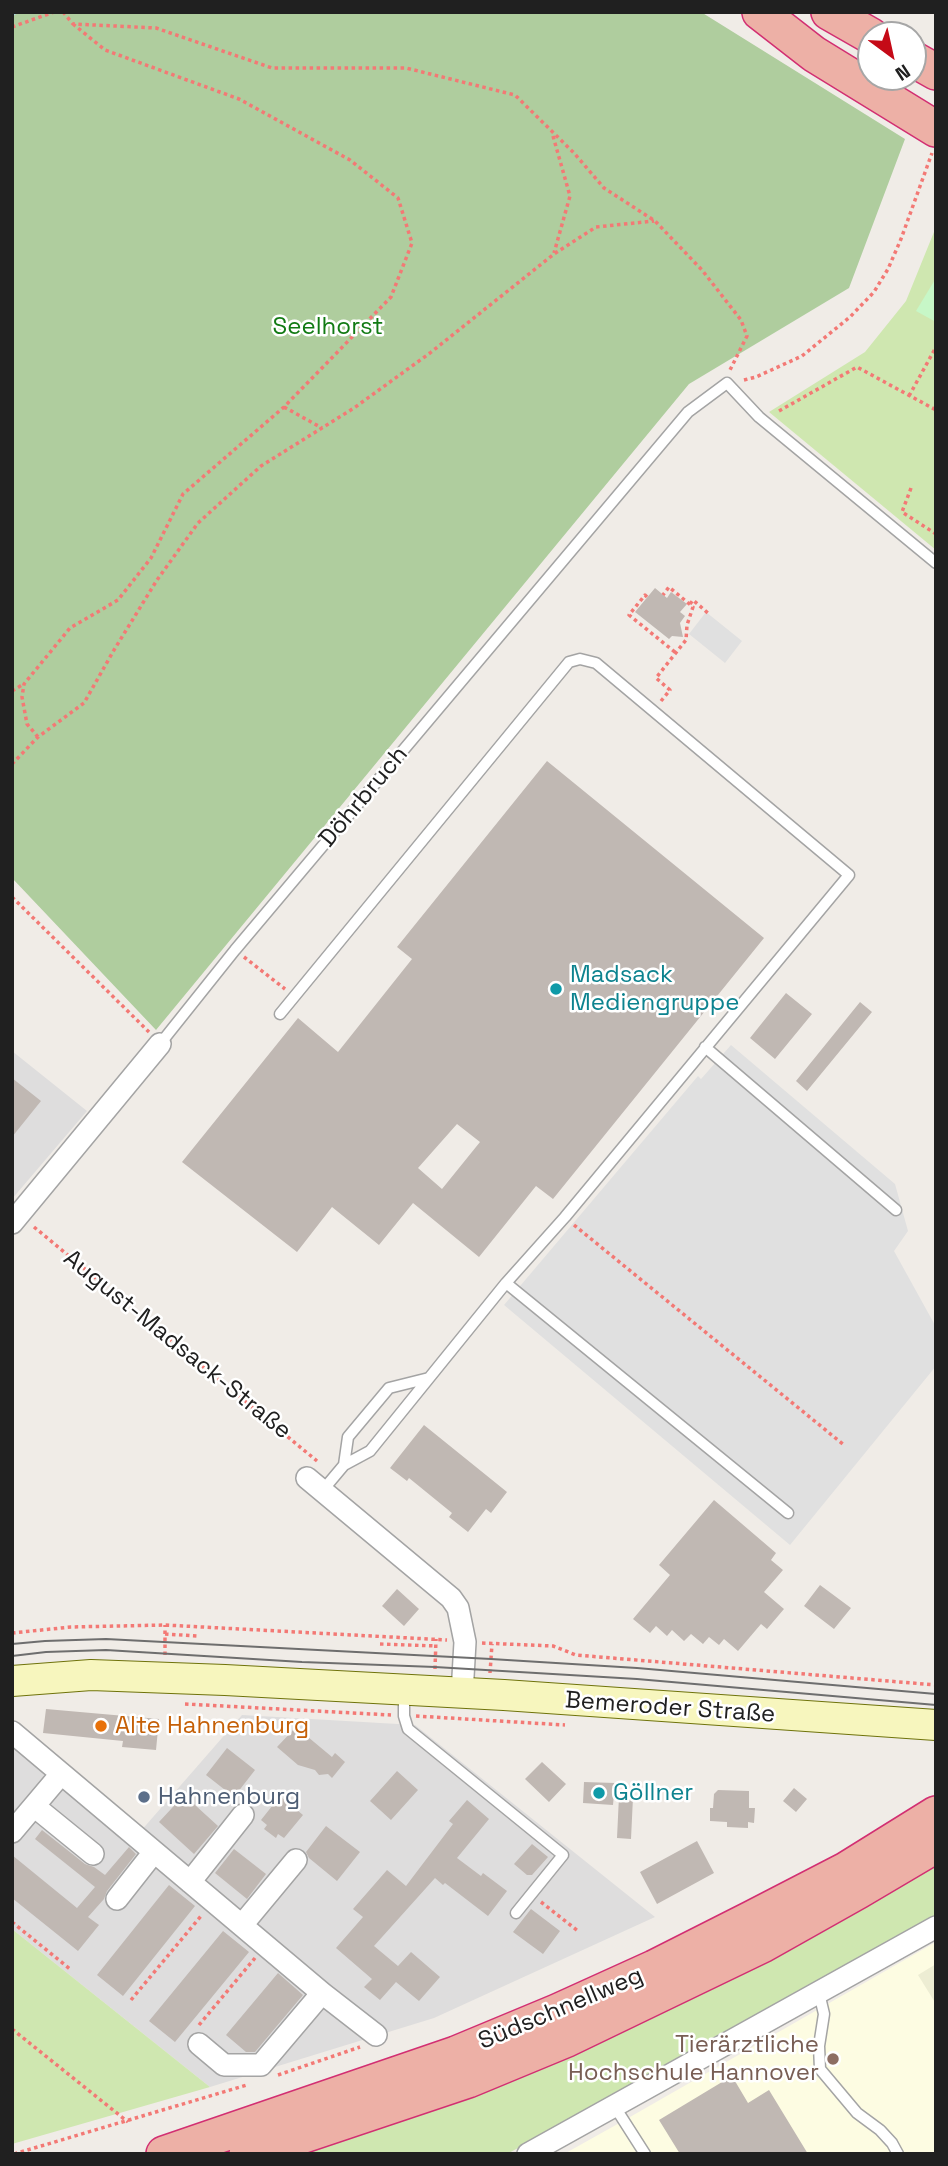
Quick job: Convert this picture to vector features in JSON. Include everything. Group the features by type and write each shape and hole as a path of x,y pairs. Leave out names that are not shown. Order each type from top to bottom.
{"highway":[{"path":"760,12 814,54 936,129"},
{"path":"774,12 857,59"},
{"path":"829,12 857,28"},
{"path":"914,91 936,103"},
{"name":"Südschnellweg","path":"164,2154 456,2054 557,2012 654,1968 846,1870 936,1814"},
{"name":"Südschnellweg","path":"247,2154 468,2080 567,2039 762,1945 936,1845"}],"main road":[{"name":"Bemeroder Straße","path":"12,1681 91,1675 225,1680 404,1704 462,1693 936,1725"}],"street":[{"name":"Döhrbruch","path":"15,1219 160,1044"},
{"path":"322,1481 451,1598 458,1608 465,1642 462,1693"},
{"path":"12,1732 322,1993 376,2035"},
{"path":"12,1832 61,1774"},
{"path":"34,1806 93,1854"},
{"path":"190,1882 243,1815"},
{"path":"117,1899 154,1852"},
{"path":"242,1925 296,1860"},
{"path":"528,2154 936,1927"},
{"path":"199,2044 224,2065 261,2065 322,1993"}],"lane":[{"path":"727,383 759,417 936,563"},
{"name":"Döhrbruch","path":"160,1044 235,950 688,412 727,383"},
{"path":"281,1014 569,662 580,659 596,663 849,874 565,1217 506,1283 370,1451 322,1481"},
{"path":"705,1047 896,1210"},
{"path":"506,1283 788,1513"},
{"path":"344,1465 348,1437 389,1388 429,1378"},
{"path":"404,1704 408,1729 563,1855 516,1913"},
{"path":"819,1993 824,2014 819,2046 820,2069 857,2113 880,2130 898,2154"},
{"path":"615,2107 646,2154"}],"path":[{"path":"12,26 54,12"},
{"path":"12,691 24,684 70,628 118,600 151,558 183,494 284,407 391,297 412,243 398,198 350,160 239,99 105,50 73,24 63,12"},
{"path":"73,24 156,28 272,68 406,68 515,95 574,153 604,188 654,221 702,270 741,320 747,336 730,368 727,383 756,377 802,356 874,292 888,269 936,141"},
{"path":"553,134 570,196 554,254"},
{"path":"12,764 38,737 84,703 143,603 198,523 261,467 354,408 430,353 554,254 596,227 654,221"},
{"path":"909,396 936,347"},
{"path":"779,411 857,367 936,410"},
{"path":"284,407 323,428"},
{"path":"911,488 902,512 936,534"},
{"path":"653,711 670,690 656,678 686,640 687,625 693,607 669,587 663,594"},
{"path":"647,597 645,595 629,615 676,653"},
{"path":"690,604 693,600 709,614"},
{"path":"24,684 22,696 27,724 38,737"},
{"path":"12,897 160,1044"},
{"path":"235,950 295,996"},
{"path":"565,1217 844,1444"},
{"name":"August-Madsack-Straße","path":"15,1219 322,1481"},
{"path":"12,1633 71,1627 165,1625 553,1646 576,1655 936,1685"},
{"path":"165,1634 197,1636"},
{"path":"380,1644 436,1646"},
{"path":"177,1703 404,1704 568,1725"},
{"path":"532,1894 578,1931"},
{"path":"131,2000 214,1902"},
{"path":"12,1922 70,1969"},
{"path":"199,2044 193,2032 266,1946"},
{"path":"12,2029 128,2122"},
{"path":"267,2079 383,2039 376,2035"},
{"path":"14,2154 254,2083"}],"shaded area":[{"path":"706,612 742,641 725,663 689,634"},
{"path":"731,1045 895,1184 908,1231 894,1251 936,1327 936,1366 790,1545 504,1305 698,1076 701,1079"},
{"path":"12,1051 87,1111 12,1199"},
{"path":"242,1715 415,1725 655,1917 434,2018 210,2087 12,1929 12,1739 133,1840"},
{"name":"Tierärztliche Hochschule Hannover","path":"936,1942 936,2154 564,2154 623,2121"},
{"path":"936,1964 936,2004 918,1975"}],"green space":[{"name":"Seelhorst","path":"12,12 701,12 905,139 849,288 689,384 156,1030 12,878"},
{"path":"936,227 936,550 769,412 865,352 906,301"},
{"path":"936,278 936,322 916,311"},
{"path":"936,1861 936,1918 507,2154 301,2154"},
{"path":"12,1929 210,2087 12,2144"}],"building":[{"path":"655,588 667,598 671,592 687,604 680,612 685,616 680,623 683,637 672,636 669,639 635,612"},
{"name":"Madsack Mediengruppe","path":"547,761 764,938 553,1199 536,1186 479,1257 413,1203 379,1245 332,1207 297,1252 182,1162 298,1018 338,1052 412,959 397,947","holes":["457,1124 480,1142 442,1189 418,1168"]},
{"path":"786,993 812,1014 775,1059 750,1038"},
{"path":"860,1002 872,1012 807,1091 796,1081"},
{"path":"12,1078 41,1101 12,1137"},
{"path":"424,1425 507,1492 491,1513 486,1509 468,1532 449,1517 452,1513 409,1478 407,1481 390,1468"},
{"path":"714,1500 776,1553 771,1560 783,1570 764,1592 784,1609 767,1629 761,1624 738,1651 724,1639 719,1645 709,1637 703,1644 691,1634 684,1641 672,1630 667,1636 656,1626 650,1633 633,1619 670,1575 659,1565"},
{"path":"820,1585 851,1608 834,1629 804,1606"},
{"path":"397,1589 419,1609 404,1626 382,1606"},
{"name":"Alte Hahnenburg","path":"46,1709 159,1719 156,1750 122,1747 123,1741 43,1733"},
{"path":"296,1727 332,1757 335,1753 345,1762 332,1778 328,1774 319,1775 315,1770 298,1765 277,1747"},
{"path":"227,1748 255,1770 234,1797 206,1775"},
{"path":"542,1762 566,1784 549,1802 525,1779"},
{"path":"397,1771 418,1790 391,1820 370,1801"},
{"name":"Göllner","path":"584,1782 615,1783 613,1805 583,1803"},
{"path":"794,1788 807,1799 796,1812 783,1801"},
{"path":"718,1790 749,1791 749,1808 755,1808 754,1823 748,1822 748,1828 727,1827 727,1822 710,1821 710,1808 713,1808 714,1794"},
{"path":"184,1795 218,1826 194,1854 159,1822"},
{"path":"280,1796 303,1815 284,1838 278,1834 276,1838 264,1829 267,1825 261,1820"},
{"path":"619,1796 633,1797 631,1839 617,1838"},
{"path":"467,1800 489,1819 457,1858 507,1891 488,1916 435,1878 374,1946 398,1966 411,1952 440,1977 419,2001 396,1982 380,2000 364,1987 372,1979 336,1948 363,1917 353,1909 387,1870 406,1886 453,1824 449,1821"},
{"path":"326,1826 360,1852 337,1881 309,1858 306,1852"},
{"path":"42,1830 85,1864 105,1875 129,1847 136,1854 88,1917 99,1925 78,1951 12,1898 12,1855 77,1908 95,1887 35,1839"},
{"path":"697,1841 714,1873 657,1904 640,1872"},
{"path":"532,1844 548,1857 532,1875 527,1875 514,1864"},
{"path":"234,1849 266,1874 247,1899 215,1873"},
{"path":"169,1885 195,1906 123,1996 97,1975"},
{"path":"531,1909 560,1931 543,1954 513,1932"},
{"path":"223,1931 249,1952 175,2042 149,2021"},
{"path":"278,1973 303,1995 255,2052 246,2052 226,2035"},
{"path":"732,2076 748,2103 769,2090 808,2154 680,2154 659,2120"}],"tram line":[{"path":"12,1644 106,1639 491,1659 637,1668 936,1694"},
{"path":"12,1656 106,1650 435,1667 637,1679 936,1705"}],"place":[{"name":"Madsack Mediengruppe","path":"556,989"},
{"name":"Alte Hahnenburg","path":"101,1726"},
{"name":"Göllner","path":"599,1793"},
{"name":"Hahnenburg","path":"144,1797"},
{"name":"Tierärztliche Hochschule Hannover","path":"833,2059"}]}
